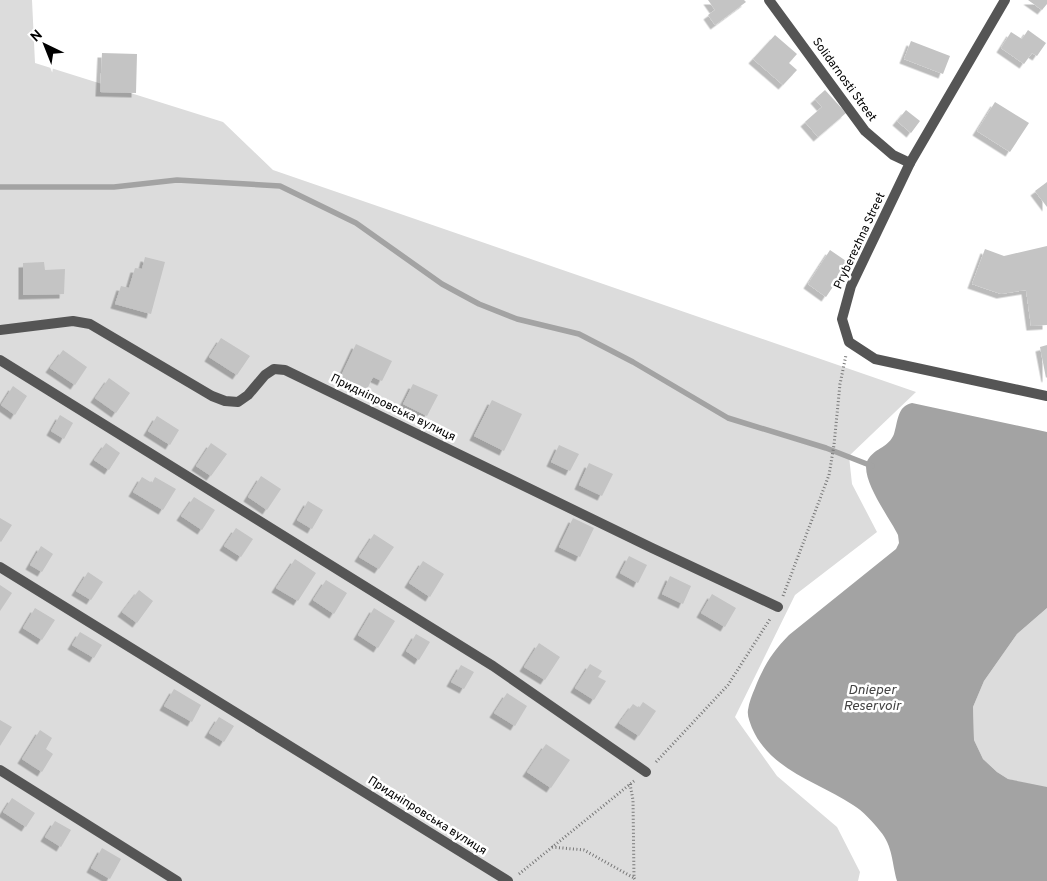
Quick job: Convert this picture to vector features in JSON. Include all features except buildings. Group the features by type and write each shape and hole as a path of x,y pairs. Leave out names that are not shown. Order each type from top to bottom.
{"street":[{"name":"Solidarnosti Street","path":"769,0 865,130 893,155 910,163"},
{"name":"Pryberezhna Street","path":"849,342 842,320 851,286 910,163 1005,0"},
{"name":"Придніпровська вулиця","path":"0,330 73,321 90,324 212,396 225,401 238,402 248,395 270,372 285,370 778,607"},
{"path":"849,342 875,360 1047,396"},
{"path":"0,360 493,666 646,772"},
{"name":"Придніпровська вулиця","path":"0,567 508,881"},
{"path":"0,770 177,881"}],"path":[{"path":"518,875 646,772 728,685 778,607 829,475 840,384 849,342"},
{"path":"630,784 633,800 635,880"},
{"path":"552,847 584,850 635,880"}],"shaded area":[{"path":"0,0 32,0 35,63 223,122 273,170 916,392 849,456 852,484 877,532 795,595 735,717 777,776 837,827 860,872 858,881 0,881"},
{"path":"1047,608 1047,787 1044,788 1008,779 983,759 974,740 973,707 984,681 1017,634"}],"water":[{"name":"Dnieper Reservoir","path":"912,403 1047,432 1047,608 1017,634 984,681 973,707 974,740 983,759 1008,779 1047,787 1047,881 897,881 892,855 887,843 871,820 853,805 796,774 770,755 760,742 749,719 749,704 758,680 765,666 783,641 896,549 899,543 898,535 870,485 866,465 869,458 892,438 903,407"}],"waterway":[{"path":"0,187 114,187 177,180 280,186 356,223 442,284 479,304 517,319 579,334 633,362 728,418 826,448 872,466"}]}
